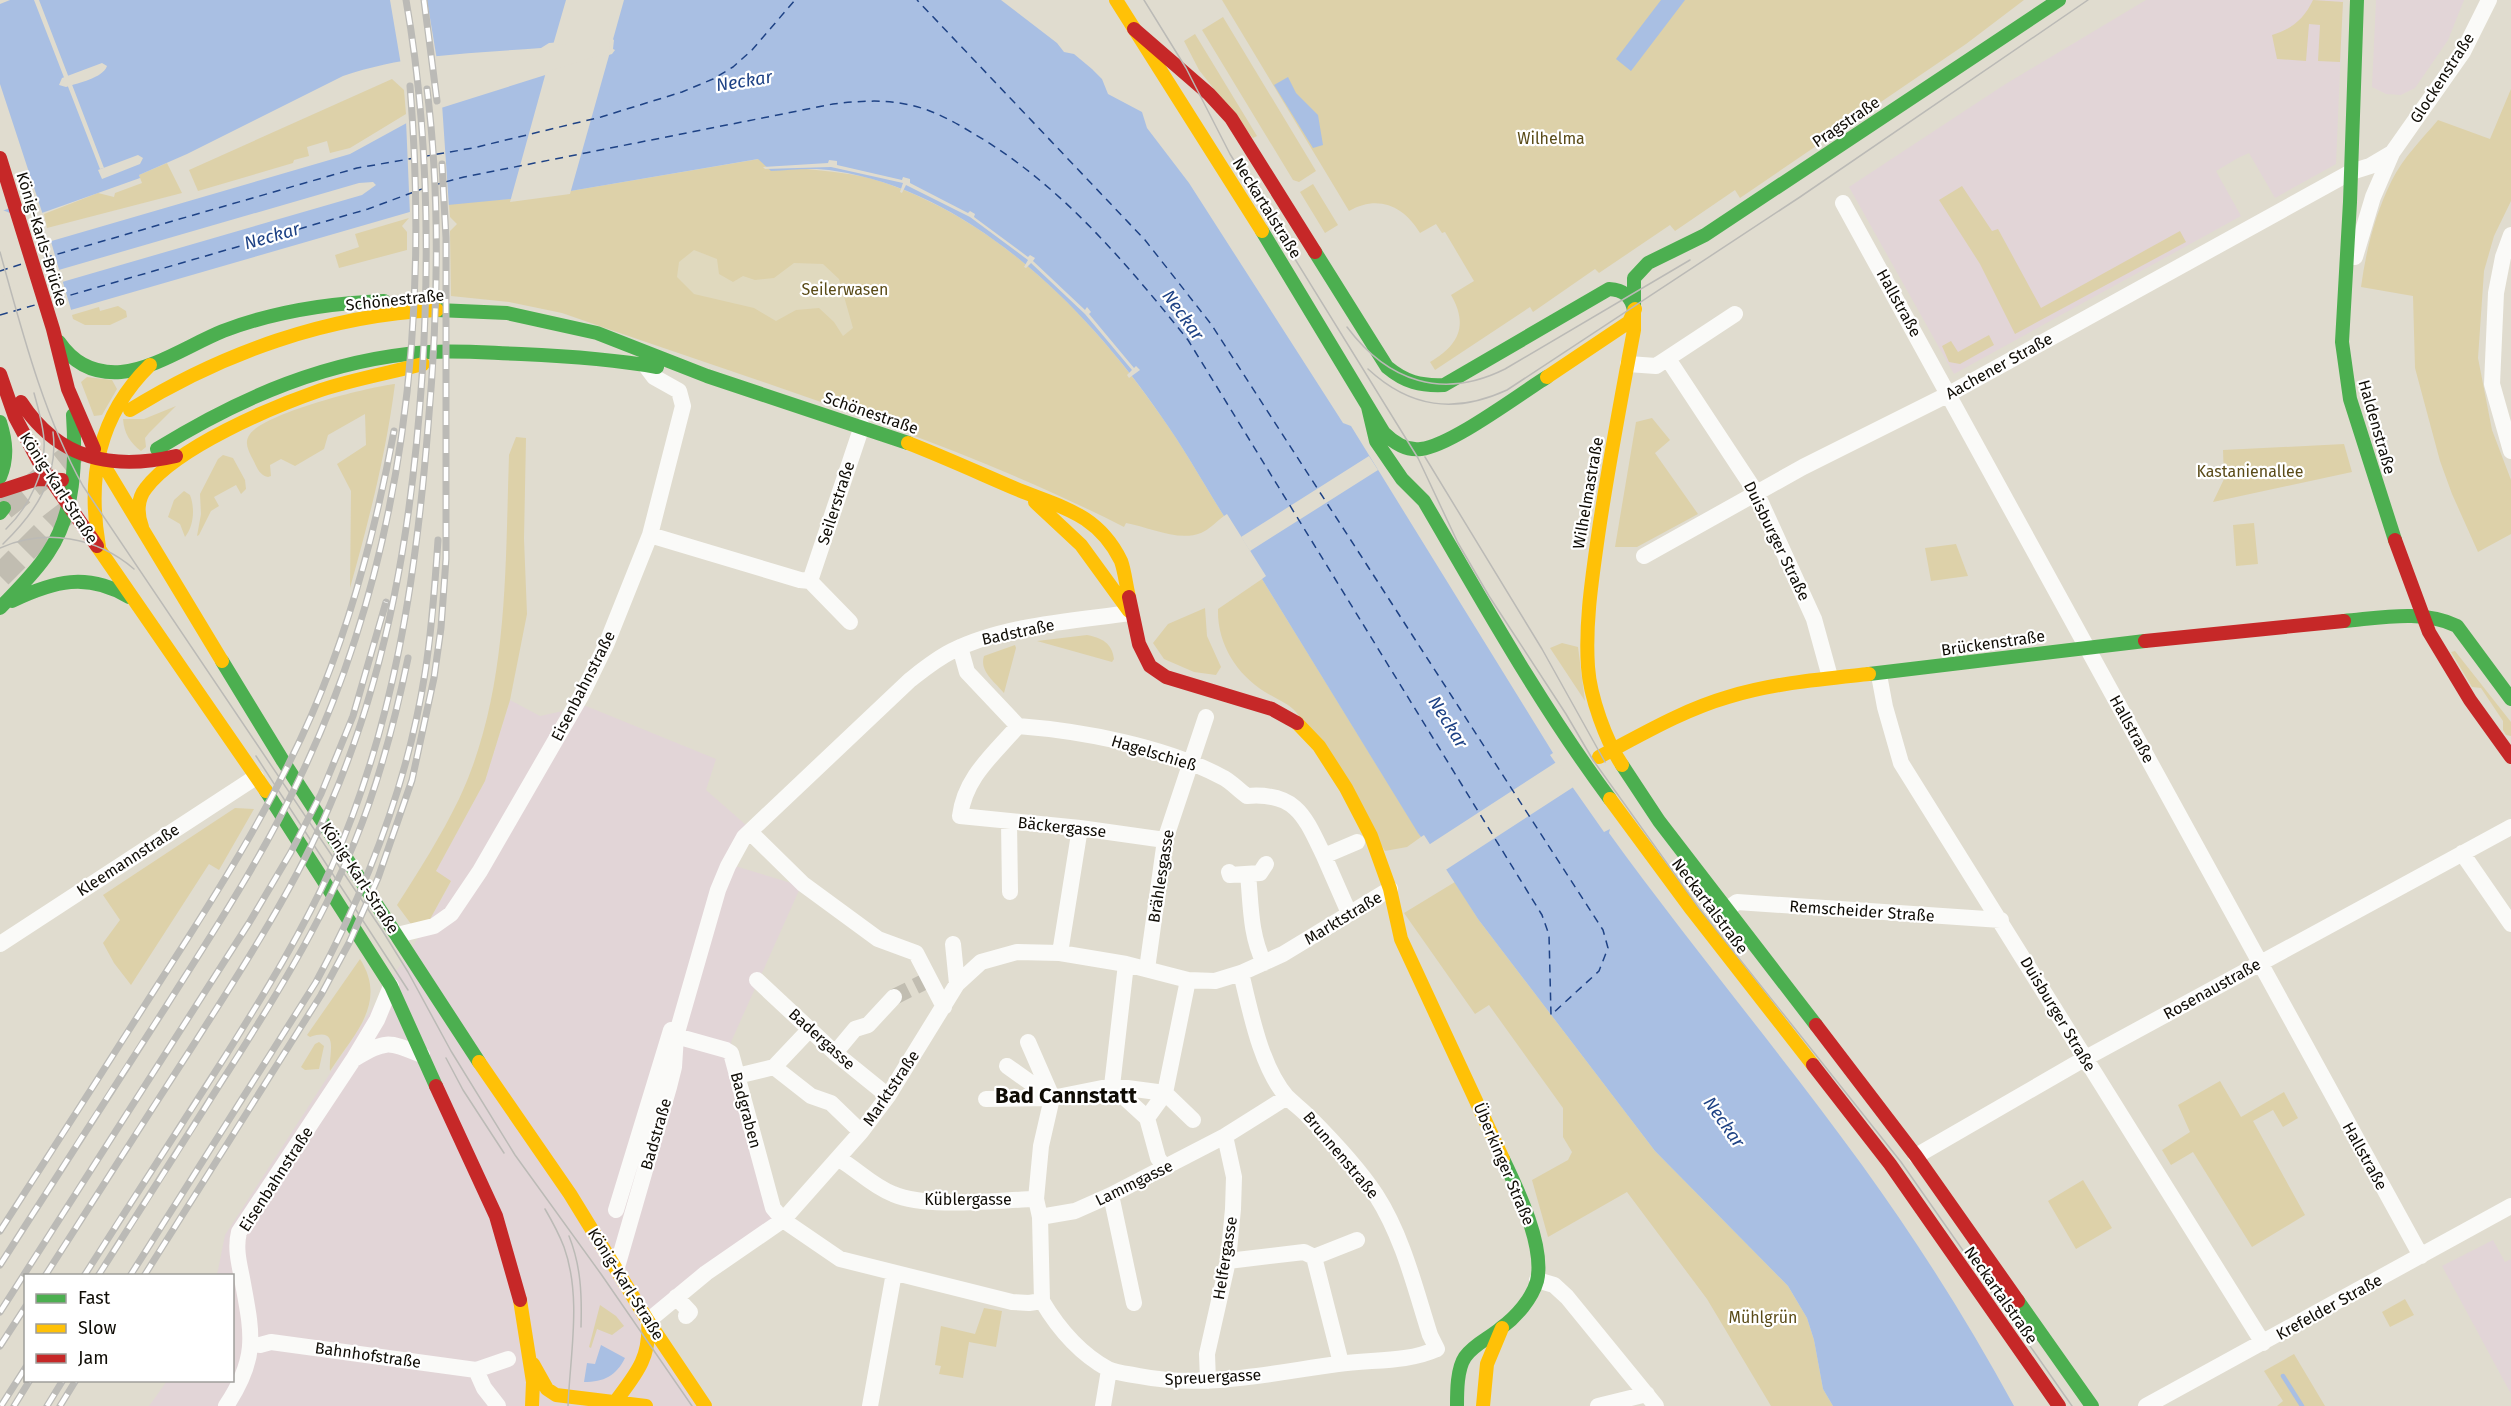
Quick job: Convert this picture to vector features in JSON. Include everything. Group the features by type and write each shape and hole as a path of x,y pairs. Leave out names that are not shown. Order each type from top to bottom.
{"main road":[{"name":"Neckartalstraße","path":"1116,0 1199,128 1368,407 1392,441 1403,447 1421,449 1453,436 1612,335 1629,322 1635,308"},
{"name":"Pragstraße","path":"1387,367 1406,381 1432,386 1448,383 1581,305 1595,285 1634,265 1647,264 1705,235 2059,0"},
{"name":"Haldenstraße","path":"2357,0 2342,342 2350,399 2385,513 2423,616 2448,666 2511,757"},
{"name":"Neckartalstraße","path":"1134,29 1157,52 1220,105 1231,118 1387,367"},
{"name":"König-Karls-Brücke","path":"0,158 53,329"},
{"path":"1635,308 1632,293 1635,277 1647,264"},
{"path":"1581,305 1609,289 1616,289 1629,295 1635,308"},
{"path":"53,329 70,359 87,369 116,372 150,365 184,348 249,323 330,305 389,301 461,311"},
{"name":"Wilhelmastraße","path":"1612,750 1601,722 1588,669 1588,621 1595,549 1635,330 1635,308"},
{"name":"Schönestraße","path":"130,410 159,392 218,362 300,332 375,317 435,310 507,313 597,333 707,376 862,426 932,452 1021,491 1072,510 1095,526 1121,562 1130,613"},
{"name":"König-Karl-Straße","path":"53,329 68,389 74,441 99,459 283,761 617,1267 648,1321 705,1406"},
{"name":"Schönestraße","path":"155,455 232,406 280,384 306,375 383,357 430,352 595,357 707,376"},
{"path":"145,535 138,510 146,489 153,480 193,451 271,409 314,393 464,353"},
{"path":"0,365 32,420 48,436 74,441 99,459 129,462 155,455"},
{"path":"102,554 97,539 99,459 104,437 116,406 131,383 150,365"},
{"name":"König-Karl-Straße","path":"0,374 15,417 40,464 256,777 392,986 496,1216 518,1291 529,1356"},
{"path":"116,406 113,427 120,444 136,458 193,451"},
{"name":"Neckartalstraße","path":"1368,407 1373,418 1374,437 1397,471 1424,501 1520,664 1692,910 1890,1164 2059,1406"},
{"path":"0,422 6,449 4,467 0,477"},
{"path":"0,609 50,551 67,505 72,482 74,441"},
{"path":"0,491 15,485 49,478 72,482 121,510 145,535"},
{"name":"Schönestraße","path":"1021,491 1081,545 1130,613"},
{"path":"0,609 35,590 78,580 92,580 111,586 135,602"},
{"path":"1130,613 1142,652 1150,666 1158,673 1272,709 1300,725 1311,735 1351,798 1371,836 1390,889"},
{"name":"Brückenstraße","path":"1588,762 1724,698 1830,677 1879,675 2087,647 2334,622 2423,616 2447,620 2457,626 2511,699"},
{"name":"Neckartalstraße","path":"1612,750 1659,821 1916,1155 2091,1406"},
{"name":"Überkinger Straße","path":"1390,889 1401,939 1495,1138 1522,1202 1536,1248 1537,1280"},
{"path":"1457,1406 1457,1388 1465,1357 1482,1341 1502,1329 1531,1297 1537,1280"},
{"path":"613,1404 643,1364 650,1344 648,1321"},
{"path":"1483,1406 1487,1364 1502,1329"},
{"path":"529,1356 547,1389 556,1395 613,1404 646,1406"},
{"path":"529,1356 533,1382 532,1406"}],"street":[{"name":"Glockenstraße","path":"2346,286 2373,197 2392,153 2463,52 2489,0"},
{"name":"Glockenstraße","path":"2351,172 2370,166 2392,153"},
{"name":"Aachener Straße","path":"1644,556 1803,467 1949,394 2351,172"},
{"name":"Hallstraße","path":"1843,203 2421,1256"},
{"path":"2511,235 2503,257 2496,293 2492,384 2511,451"},
{"path":"1628,364 1656,366 1734,314"},
{"name":"Duisburger Straße","path":"1668,359 1757,494 1814,619 1830,677"},
{"name":"Eisenbahnstraße","path":"397,934 434,926 451,914 480,871 581,696 606,645 651,536 683,406 679,391 654,377 645,364"},
{"name":"Seilerstraße","path":"810,581 862,426"},
{"path":"651,536 810,581 850,622"},
{"name":"Badstraße","path":"617,1267 673,1073 676,1036 686,1000 723,878 741,842 910,680 932,662 979,640 1044,625 1130,613"},
{"path":"960,648 967,672 1018,726"},
{"name":"Duisburger Straße","path":"1879,675 1900,763 2001,920 2084,1059 2263,1343"},
{"name":"Brählesgasse","path":"1147,969 1164,840 1206,717"},
{"name":"Hagelschieß","path":"1018,726 1096,736 1192,763 1225,778 1247,796 1263,794 1286,799 1299,809 1324,856 1349,913"},
{"name":"Bäckergasse","path":"1018,726 968,786 962,798 960,816 1080,828 1164,840"},
{"name":"Kleemannstraße","path":"0,944 256,777"},
{"path":"1009,822 1010,892"},
{"name":"Rosenaustraße","path":"1916,1155 2084,1059 2511,827"},
{"path":"1060,953 1080,828"},
{"path":"750,832 796,878 878,939 916,953 927,981 944,1007"},
{"path":"1324,856 1357,842"},
{"path":"2462,853 2511,924"},
{"path":"1229,872 1230,875 1260,873 1266,864"},
{"path":"1248,875 1255,937 1264,963"},
{"name":"Marktstraße","path":"648,1321 706,1273 783,1220 861,1132 888,1096 957,984 981,962 1017,952 1060,953 1126,964 1188,980 1215,981 1241,973 1283,954 1390,889"},
{"name":"Remscheider Straße","path":"1726,910 1737,902 2001,920"},
{"path":"953,944 957,984"},
{"path":"1112,1086 1126,964"},
{"name":"Brunnenstraße","path":"1241,973 1252,1021 1266,1061 1287,1097 1318,1126 1375,1194 1393,1225 1430,1335 1437,1349"},
{"name":"Badergasse","path":"757,980 836,1053 888,1096"},
{"path":"1147,1118 1165,1093 1188,980"},
{"name":"Eisenbahnstraße","path":"256,1345 252,1337 238,1256 239,1232 353,1060 377,1020 392,986"},
{"path":"836,1053 855,1029 868,1025 894,997"},
{"name":"Badstraße","path":"616,1210 663,1052 676,1015 686,1000"},
{"path":"737,1076 774,1067 810,1029"},
{"name":"Badgraben","path":"676,1036 730,1053 773,1208 783,1220"},
{"path":"783,1220 840,1259 1012,1302 1042,1301 1040,1217 1036,1199 1041,1146 1052,1098 1028,1042"},
{"name":"Eisenbahnstraße","path":"353,1060 382,1044 392,1043 422,1055"},
{"path":"1007,1066 1052,1098"},
{"path":"774,1067 811,1096 831,1103 861,1132"},
{"path":"1112,1086 1147,1118 1158,1158 1165,1168"},
{"path":"986,1099 1052,1098 1112,1086 1165,1093 1193,1120"},
{"name":"Lammgasse","path":"1040,1217 1075,1211 1111,1196 1225,1136 1287,1097"},
{"name":"Helfergasse","path":"1208,1381 1207,1354 1228,1261 1234,1177 1225,1136"},
{"name":"Küblergasse","path":"839,1159 868,1181 894,1195 931,1202 1036,1199"},
{"path":"1111,1196 1134,1303"},
{"name":"Krefelder Straße","path":"2146,1406 2511,1206"},
{"path":"1228,1261 1304,1252 1314,1257 1357,1240"},
{"path":"1314,1257 1341,1363"},
{"path":"870,1406 894,1273"},
{"path":"1537,1280 1554,1285 1567,1297 1652,1400"},
{"path":"676,1297 689,1316"},
{"name":"Spreuergasse","path":"1042,1301 1058,1327 1086,1353 1109,1370 1161,1380 1238,1379 1341,1363 1407,1358 1437,1349"},
{"name":"Bahnhofstraße","path":"256,1345 271,1342 476,1370 508,1359"},
{"path":"226,1406 244,1376 256,1345"},
{"path":"1437,1349 1487,1364"},
{"path":"476,1370 490,1388 498,1406"},
{"path":"1103,1406 1109,1370"},
{"path":"1598,1406 1652,1400"}],"shaded area":[{"path":"2146,0 2343,0 2336,164 2275,198 2249,153 2238,158 2216,171 2241,216 1954,374 1849,187 2004,85"},
{"path":"2376,0 2464,0 2448,40 2415,88 2401,95 2386,94 2372,87"},
{"path":"510,700 540,716 586,706 716,759 706,790 746,825 722,862 801,886 731,1042 781,1226 656,1321 711,1406 149,1406 166,1382 234,1382 234,1274 217,1274 225,1235 429,921 451,882 436,871 485,781"},
{"path":"2493,1240 2505,1262 2511,1259 2511,1394 2442,1266"}],"green space":[{"name":"Wilhelma","path":"1222,0 2024,0 1966,44 1740,198 1735,190 1675,231 1670,225 1599,273 1595,269 1533,312 1530,307 1435,370 1430,362 1454,342 1460,326 1459,316 1451,295 1474,281 1445,232 1442,233 1436,224 1420,233 1414,224 1398,210 1380,203 1370,203 1349,211"},
{"path":"2313,0 2343,2 2340,62 2318,61 2320,25 2309,24 2306,61 2277,59 2272,35 2286,30 2297,22 2306,13"},
{"path":"1223,17 1316,171 1299,182 1293,180 1202,30"},
{"path":"1195,34 1257,136 1253,138 1199,70 1184,41"},
{"path":"392,79 404,90 406,114 350,148 330,153 327,141 307,147 309,156 294,160 293,163 198,191 189,170"},
{"path":"2511,89 2511,201 2494,236 2484,271 2478,358 2492,430 2511,480 2511,534 2478,552 2440,461 2415,368 2413,296 2361,287 2376,219 2392,180 2407,156 2438,120 2490,139"},
{"name":"Seilerwasen","path":"759,159 795,167 852,174 879,181 922,198 963,220 1002,246 1038,275 1104,342 1169,428 1224,516 1204,532 1183,536 1126,523 1124,527 1056,494 987,465 776,386 562,313 509,302 451,296 450,231 457,224 450,217 449,204 541,196"},
{"path":"167,163 182,193 47,228 44,214 98,193 114,197 115,193 142,183 139,175"},
{"path":"1313,184 1338,225 1325,233 1300,192"},
{"path":"1962,186 1992,231 1998,229 2041,308 2180,231 2186,242 2015,334 1980,264 1939,200"},
{"path":"409,218 402,226 407,232 407,250 339,268 335,255 359,247 355,234"},
{"path":"118,306 126,311 127,317 110,325 85,325 73,319 72,315 99,307 100,311"},
{"path":"1989,335 1994,345 1960,364 1949,362 1942,346 1951,341 1958,352"},
{"path":"87,377 112,380 117,389 102,415 94,416 81,382"},
{"path":"395,384 376,487 350,588 351,491 337,464 366,445 365,414 328,435 324,449 295,466 281,459 270,465 271,476 268,477 258,469 249,451 247,440 259,426 295,410 363,390"},
{"path":"176,406 145,438 146,447 141,451 134,445 126,433 123,419 144,419"},
{"path":"1652,418 1670,440 1655,453 1698,514 1637,547 1615,547 1636,422"},
{"path":"516,437 526,438 524,539 527,614 510,700 485,781 436,871 451,881 429,921 411,924 397,905 430,853 459,799 475,759 487,717 496,674 505,586 509,455"},
{"name":"Kastanienallee","path":"2344,444 2352,472 2213,502 2224,479 2223,450"},
{"path":"223,455 233,458 245,480 246,489 241,494 236,485 214,497 219,506 211,511 197,536 201,514 200,494 218,459"},
{"path":"184,491 190,495 193,511 192,522 185,537 180,524 168,517 174,500"},
{"path":"2254,523 2258,564 2236,566 2233,525"},
{"path":"1956,544 1968,576 1931,581 1925,548"},
{"path":"1262,579 1421,837 1407,847 1385,851 1296,712 1255,685 1237,667 1230,656 1221,634 1218,609"},
{"path":"1205,608 1207,636 1221,667 1216,675 1194,672 1164,659 1153,643 1168,624"},
{"path":"1087,635 1109,645 1113,653 1112,662 1037,641"},
{"path":"1562,643 1578,647 1585,701 1550,648"},
{"path":"1015,645 1004,693 986,671 984,656"},
{"path":"2455,651 2511,722 2511,736 2506,735 2503,730 2503,721 2481,688 2472,687 2451,652"},
{"path":"235,808 254,809 219,870 209,864 131,985 114,963 103,943 120,920 103,895"},
{"name":"Mühlgrün","path":"1455,882 1478,919 1655,1151 1788,1286 1807,1318 1814,1340 1823,1389 1833,1406 1771,1406 1707,1299 1627,1192 1548,1237 1532,1180 1568,1160 1572,1152 1563,1137 1563,1108 1489,1005 1475,1014 1404,913"},
{"path":"360,959 368,975 369,1004 357,1031 330,1071 331,1044 329,1038 326,1035 310,1037 307,1035"},
{"path":"319,1042 324,1046 319,1069 305,1070 301,1067 315,1044"},
{"path":"2220,1081 2241,1117 2284,1092 2298,1118 2283,1127 2273,1110 2253,1121 2305,1215 2252,1247 2193,1152 2171,1165 2162,1150 2190,1132 2178,1105"},
{"path":"2083,1180 2112,1228 2076,1249 2048,1201"},
{"path":"2405,1299 2414,1315 2390,1327 2382,1312"},
{"path":"600,1305 616,1316 624,1326 612,1335 597,1329 591,1348 589,1347"},
{"path":"984,1308 1002,1311 996,1347 969,1342 963,1378 939,1374 941,1366 935,1365 941,1326 975,1334"},
{"path":"2294,1354 2325,1406 2277,1406 2283,1401 2264,1371"}],"sand":[{"path":"694,250 717,259 719,274 733,282 743,276 755,280 774,278 794,263 823,264 839,279 853,328 843,336 834,322 819,308 796,310 776,321 754,308 694,294 677,277 679,262"}],"water":[{"name":"Neckar","path":"10,0 1001,0 1057,43 1064,52 1074,54 1092,69 1102,79 1108,94 1142,112 1147,128 1189,183 1343,423 1351,426 1553,753 1550,755 1604,832 1610,829 1609,833 1640,875 1862,1165 1942,1283 2014,1406 1833,1406 1823,1389 1814,1340 1807,1318 1788,1286 1655,1151 1478,919 1424,835 1421,837 1418,833 1262,579 1266,576 1227,514 1224,516 1161,416 1098,335 1061,296 1021,260 978,229 932,203 885,183 827,170 771,171 758,159 541,196 427,207 5,329 0,300 362,195 376,185 373,182 359,183 0,287 0,256 350,154 425,113 612,54 615,50 613,49 614,40 611,38 549,43 541,48 416,59 367,69 343,76 187,154 139,175 140,178 25,219 0,209 0,4","holes":["102,63 107,66 101,74 66,87 59,85 62,78","138,155 143,158 140,164 102,179 98,170"]},
{"path":"1661,0 1685,0 1631,71 1616,59"},
{"path":"1288,77 1296,93 1318,115 1323,145 1313,148 1274,85"},
{"path":"601,1345 625,1358 609,1377 584,1382 587,1363 595,1364"}],"pier":[{"path":"34,0 39,0 69,78 65,80"},
{"path":"390,0 427,0 437,60 401,65"},
{"path":"566,0 624,0 610,50 609,41 553,45"},
{"path":"610,52 570,194 510,202 546,72"},
{"path":"71,82 104,168 100,169 67,84"},
{"path":"0,84 43,215 26,222 17,205 0,212"},
{"path":"442,104 449,207 410,215 406,120 424,110"},
{"path":"829,160 837,161 837,165 902,180 903,177 910,179 910,183 968,213 970,211 975,214 974,217 1028,257 1030,255 1035,258 1033,261 1085,310 1087,307 1091,312 1089,314 1134,368 1136,366 1140,370 1129,378 1127,375 1132,370 1085,314 1031,263 1026,268 1024,267 1028,260 970,217 906,185 902,193 900,192 903,183 831,167 765,169 763,167 828,163"},
{"path":"50,238 60,273 0,290 0,253"},
{"path":"62,279 72,313 0,335 0,297"},
{"path":"1369,456 1378,470 1250,551 1241,537"},
{"path":"1558,761 1575,786 1444,871 1427,846"}],"waterway":[{"path":"2283,1376 2302,1406"}],"ferry route":[{"path":"44,258 357,168 473,148 601,117 682,92 713,79 733,67 752,50 795,0"},
{"path":"57,299 368,209 430,186 464,177 833,104 862,101 901,103 944,117 1007,155 1065,202 1141,283 1188,340 1542,915 1549,935 1551,1015 1599,971 1608,948 1603,930 1211,324 1145,240 917,0"},
{"path":"0,271 22,264"},
{"path":"0,315 35,305"}],"tunnel":[{"path":"4,508 88,442"},
{"path":"0,576 51,525 73,508"},
{"path":"894,997 924,982"}],"tram line":[{"path":"1144,0 1186,68 1230,154 1418,458 1458,543 1489,596 1566,714 1593,760 1699,908 1901,1162 2072,1406"},
{"path":"1368,369 1400,392 1434,403 1469,402 1488,398 1507,390 1800,197 2088,0"},
{"path":"0,252 25,342 45,401 83,486 382,930 451,1051 515,1155 692,1406"},
{"path":"1347,327 1363,346 1380,361 1399,373 1439,384 1460,383 1505,369 1690,260"},
{"path":"6,529 29,500 42,464 43,434 34,393"},
{"path":"3,544 25,520 42,494 52,465 53,432"},
{"path":"1425,457 1542,649 1605,762"},
{"path":"0,548 35,538 70,539 104,549 134,569"},
{"path":"256,756 408,990"},
{"path":"446,1058 463,1090 504,1153"},
{"path":"545,1209 564,1247 572,1286 574,1326 568,1406"},
{"path":"569,1236 580,1281 581,1327"}],"railway":[{"path":"46,1274 231,986 284,897 330,805 368,701 394,595 404,541 418,432 425,330 426,235 423,141 406,0"},
{"path":"424,0 437,101"},
{"path":"0,1265 256,861 303,771 337,690 365,607 386,522 402,436 411,349 416,261 415,174 410,86"},
{"path":"85,1274 226,1055 295,939 332,866 371,760 399,651 409,595 428,427 436,300 436,215 427,89"},
{"path":"145,1274 321,995 349,943 378,878 412,780 434,678 441,628 446,559 446,238 442,164"},
{"path":"0,1231 220,887 260,819 296,750 326,680 361,575 394,431"},
{"path":"131,1274 316,982 369,871 397,793 418,713 430,640 438,540"},
{"path":"24,1274 249,923 291,852 321,794 353,716 386,602"},
{"path":"99,1274 257,1025 326,905 355,841 372,796 392,728 408,658"},
{"path":"0,1312 24,1275"},
{"path":"0,1346 24,1309"},
{"path":"1,1406 24,1370"},
{"path":"14,1406 29,1382"},
{"path":"47,1406 62,1382"},
{"path":"60,1406 75,1382"}],"traffic: fast":[{"path":"1634,307 1634,278 1648,263 1705,235 2059,0"},
{"path":"2357,0 2350,202 2342,342 2350,399 2395,540"},
{"path":"1262,231 1384,433 1401,446 1421,449 1450,439 1547,377"},
{"path":"1315,252 1387,367 1407,380 1420,384 1444,385 1609,289 1626,295 1634,310"},
{"path":"59,342 71,356 86,366 102,371 121,372 146,366 242,324 323,306 384,301"},
{"path":"437,310 507,313 597,333 707,376 908,443"},
{"path":"157,449 254,397 321,372 392,356 452,351 589,358 657,367"},
{"path":"1368,407 1376,441 1402,479 1424,501 1536,690 1610,799"},
{"path":"0,608 43,560 64,521 74,468 73,415"},
{"path":"0,422 5,449 0,477"},
{"path":"0,513 4,508"},
{"path":"12,601 42,588 70,582 99,584 129,597"},
{"path":"2344,621 2416,616 2457,626 2511,699"},
{"path":"1869,674 2145,641"},
{"path":"222,661 283,761 479,1062"},
{"path":"1622,765 1659,821 1816,1025"},
{"path":"266,791 391,986 436,1086"},
{"path":"1457,1406 1459,1374 1465,1357 1473,1348 1497,1332 1518,1313 1537,1281 1538,1267 1534,1236 1503,1159"},
{"path":"2018,1301 2092,1406"}],"traffic: slow":[{"path":"1116,0 1262,231"},
{"path":"1547,377 1629,322 1635,309"},
{"path":"130,410 201,371 277,340 356,320 396,313 437,310"},
{"path":"1622,765 1595,705 1589,679 1587,634 1598,536 1634,330 1634,310"},
{"path":"142,527 139,507 146,488 160,473 202,443 252,418 321,390 423,364"},
{"path":"99,547 95,496 100,449 118,405 150,365"},
{"path":"908,443 1075,513 1088,521 1111,545 1121,561 1129,597"},
{"path":"94,449 222,661"},
{"path":"1035,502 1081,545 1129,611"},
{"path":"97,546 266,791"},
{"path":"1599,757 1678,716 1711,702 1780,685 1869,674"},
{"path":"1297,723 1319,746 1346,788 1371,836 1390,889 1401,939 1503,1159"},
{"path":"1610,799 1692,910 1813,1065"},
{"path":"479,1062 570,1194 648,1321 705,1406"},
{"path":"520,1300 533,1382 532,1406"},
{"path":"612,1406 634,1376 644,1357 647,1347 648,1321"},
{"path":"1483,1406 1487,1364 1502,1328"},
{"path":"533,1364 547,1389 556,1395 646,1406"}],"traffic: jam":[{"path":"1134,29 1209,94 1231,118 1315,252"},
{"path":"0,158 53,329 68,389 94,449"},
{"path":"0,374 15,417 40,464 97,546"},
{"path":"21,402 52,437 88,456 109,461 130,462 176,456"},
{"path":"0,491 37,479 62,480"},
{"path":"2395,540 2429,632 2470,700 2511,757"},
{"path":"1129,597 1139,644 1150,666 1166,677 1272,709 1297,723"},
{"path":"2145,641 2344,621"},
{"path":"1816,1025 1916,1156 2018,1301"},
{"path":"1813,1065 1890,1164 2059,1406"},
{"path":"436,1086 496,1216 520,1300"}],"district":[{"name":"Bad Cannstatt","path":"1066,1095"}]}
